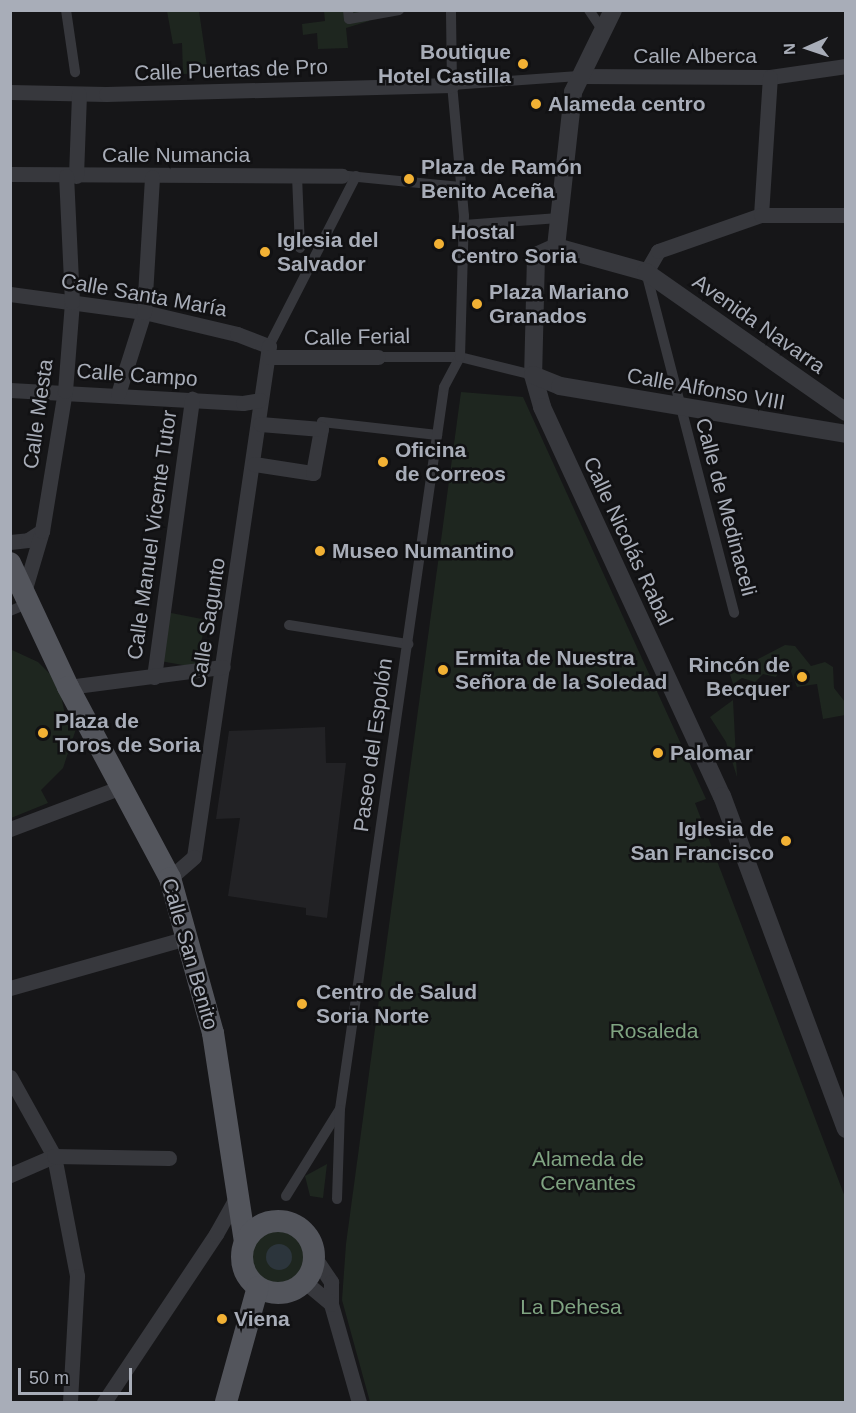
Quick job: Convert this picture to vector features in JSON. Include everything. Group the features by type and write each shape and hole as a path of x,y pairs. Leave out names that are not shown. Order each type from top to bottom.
{"main road":[{"name":"Calle San Benito","path":"10,563 21,602 170,878 213,1033 241,1195 245,1241"},
{"path":"241,1195 269,1222"},
{"path":"283,1221 301,1229 314,1249 315,1258 305,1282 281,1293 258,1287 245,1272 242,1255 245,1241 255,1229 269,1222 283,1221"},
{"path":"226,1402 258,1287"}],"street":[{"path":"66,10 75,72"},
{"path":"348,10 349,19 399,10"},
{"path":"451,10 452,85 464,221 460,357 533,375"},
{"path":"590,10 603,32"},
{"path":"542,407 533,375 536,256 556,247 576,84 613,10"},
{"name":"Calle Alberca","path":"576,84 770,77 846,66"},
{"path":"761,215 770,77"},
{"path":"452,85 576,84"},
{"name":"Calle Puertas de Pro","path":"10,92 79,94 452,85"},
{"name":"Calle Mesta","path":"21,602 42,531 65,391 72,302 71,176 79,94"},
{"name":"Calle Numancia","path":"10,174 153,177 349,176"},
{"path":"297,176 300,248"},
{"path":"269,352 349,176 460,187"},
{"path":"118,394 144,312 153,177"},
{"path":"646,272 658,251 761,215 846,215"},
{"path":"464,221 559,218"},
{"name":"Avenida Navarra","path":"556,247 646,272 846,412"},
{"name":"Calle de Medinaceli","path":"646,272 734,613"},
{"name":"Calle Santa María","path":"10,294 144,312 237,334 269,352"},
{"name":"Calle Ferial","path":"269,352 378,357 460,357"},
{"name":"Calle Sagunto","path":"170,878 194,857 260,424 260,400 269,352"},
{"name":"Paseo del Espolón","path":"337,1199 340,1109 444,387 460,357"},
{"name":"Calle Alfonso VIII","path":"533,375 560,386 680,408 846,434"},
{"path":"542,407 560,386"},
{"name":"Calle Campo","path":"10,390 65,391 243,403 260,400"},
{"name":"Calle Manuel Vicente Tutor","path":"154,676 192,399"},
{"name":"Calle Nicolás Rabal","path":"542,407 722,796 840,1097 846,1129"},
{"path":"254,465 313,472 322,422 437,435"},
{"path":"260,424 321,429"},
{"path":"10,542 28,540 42,531"},
{"path":"289,625 408,644"},
{"path":"68,687 223,667"},
{"path":"10,829 122,787"},
{"path":"10,988 187,938"},
{"path":"10,1077 54,1156 77,1276 70,1402"},
{"name":"Paseo del Espolón","path":"286,1196 340,1109"},
{"path":"10,1175 54,1156 169,1158"},
{"path":"104,1402 241,1195"},
{"path":"315,1258 331,1282 331,1304 359,1402"},
{"path":"305,1282 331,1304"}],"shaded area":[{"path":"325,727 326,763 346,763 327,918 306,915 306,908 228,896 240,818 216,819 229,731"},
{"path":"279,1244 288,1248 292,1257 288,1266 279,1270 270,1266 266,1257 270,1248"}],"green space":[{"path":"167,11 199,11 208,73 183,74 182,43 173,44"},
{"path":"324,11 369,11 369,21 346,28 348,48 318,49 317,33 303,35 302,24 325,21"},
{"name":"Alameda de Cervantes","path":"461,392 523,397 706,799 695,803 845,1197 845,1402 370,1402 342,1300 346,1244"},
{"path":"166,612 207,620 194,667 160,661"},
{"name":"Plaza de Toros de Soria","path":"11,641 12,650 38,662 50,674 60,690 67,725 77,726 63,768 41,790 48,803 11,818"},
{"path":"785,645 795,646 811,666 825,662 833,667 834,688 845,702 845,715 823,719 817,684 797,687 790,669 780,670 776,677 763,674 755,682 742,678 733,684 727,665 739,660 758,659"},
{"path":"733,700 737,777 726,742 710,717"},
{"path":"327,1164 323,1198 310,1196 305,1176"},
{"path":"273,1231 283,1231 297,1238 304,1257 297,1276 283,1283 273,1283 263,1279 256,1272 252,1262 252,1252 256,1242 263,1235"}],"place":[{"name":"Boutique Hotel Castilla","path":"523,64"},
{"name":"Alameda centro","path":"536,104"},
{"name":"Plaza de Ramón Benito Aceña","path":"409,179"},
{"name":"Hostal Centro Soria","path":"439,244"},
{"name":"Iglesia del Salvador","path":"265,252"},
{"name":"Plaza Mariano Granados","path":"477,304"},
{"name":"Oficina de Correos","path":"383,462"},
{"name":"Museo Numantino","path":"320,551"},
{"name":"Ermita de Nuestra Señora de la Soledad","path":"443,670"},
{"name":"Rincón de Becquer","path":"802,677"},
{"name":"Plaza de Toros de Soria","path":"43,733"},
{"name":"Palomar","path":"658,753"},
{"name":"Iglesia de San Francisco","path":"786,841"},
{"name":"Centro de Salud Soria Norte","path":"302,1004"},
{"name":"Viena","path":"222,1319"}],"park label":[{"name":"Rosaleda","path":"654,1031"},
{"name":"La Dehesa","path":"571,1307"}]}
